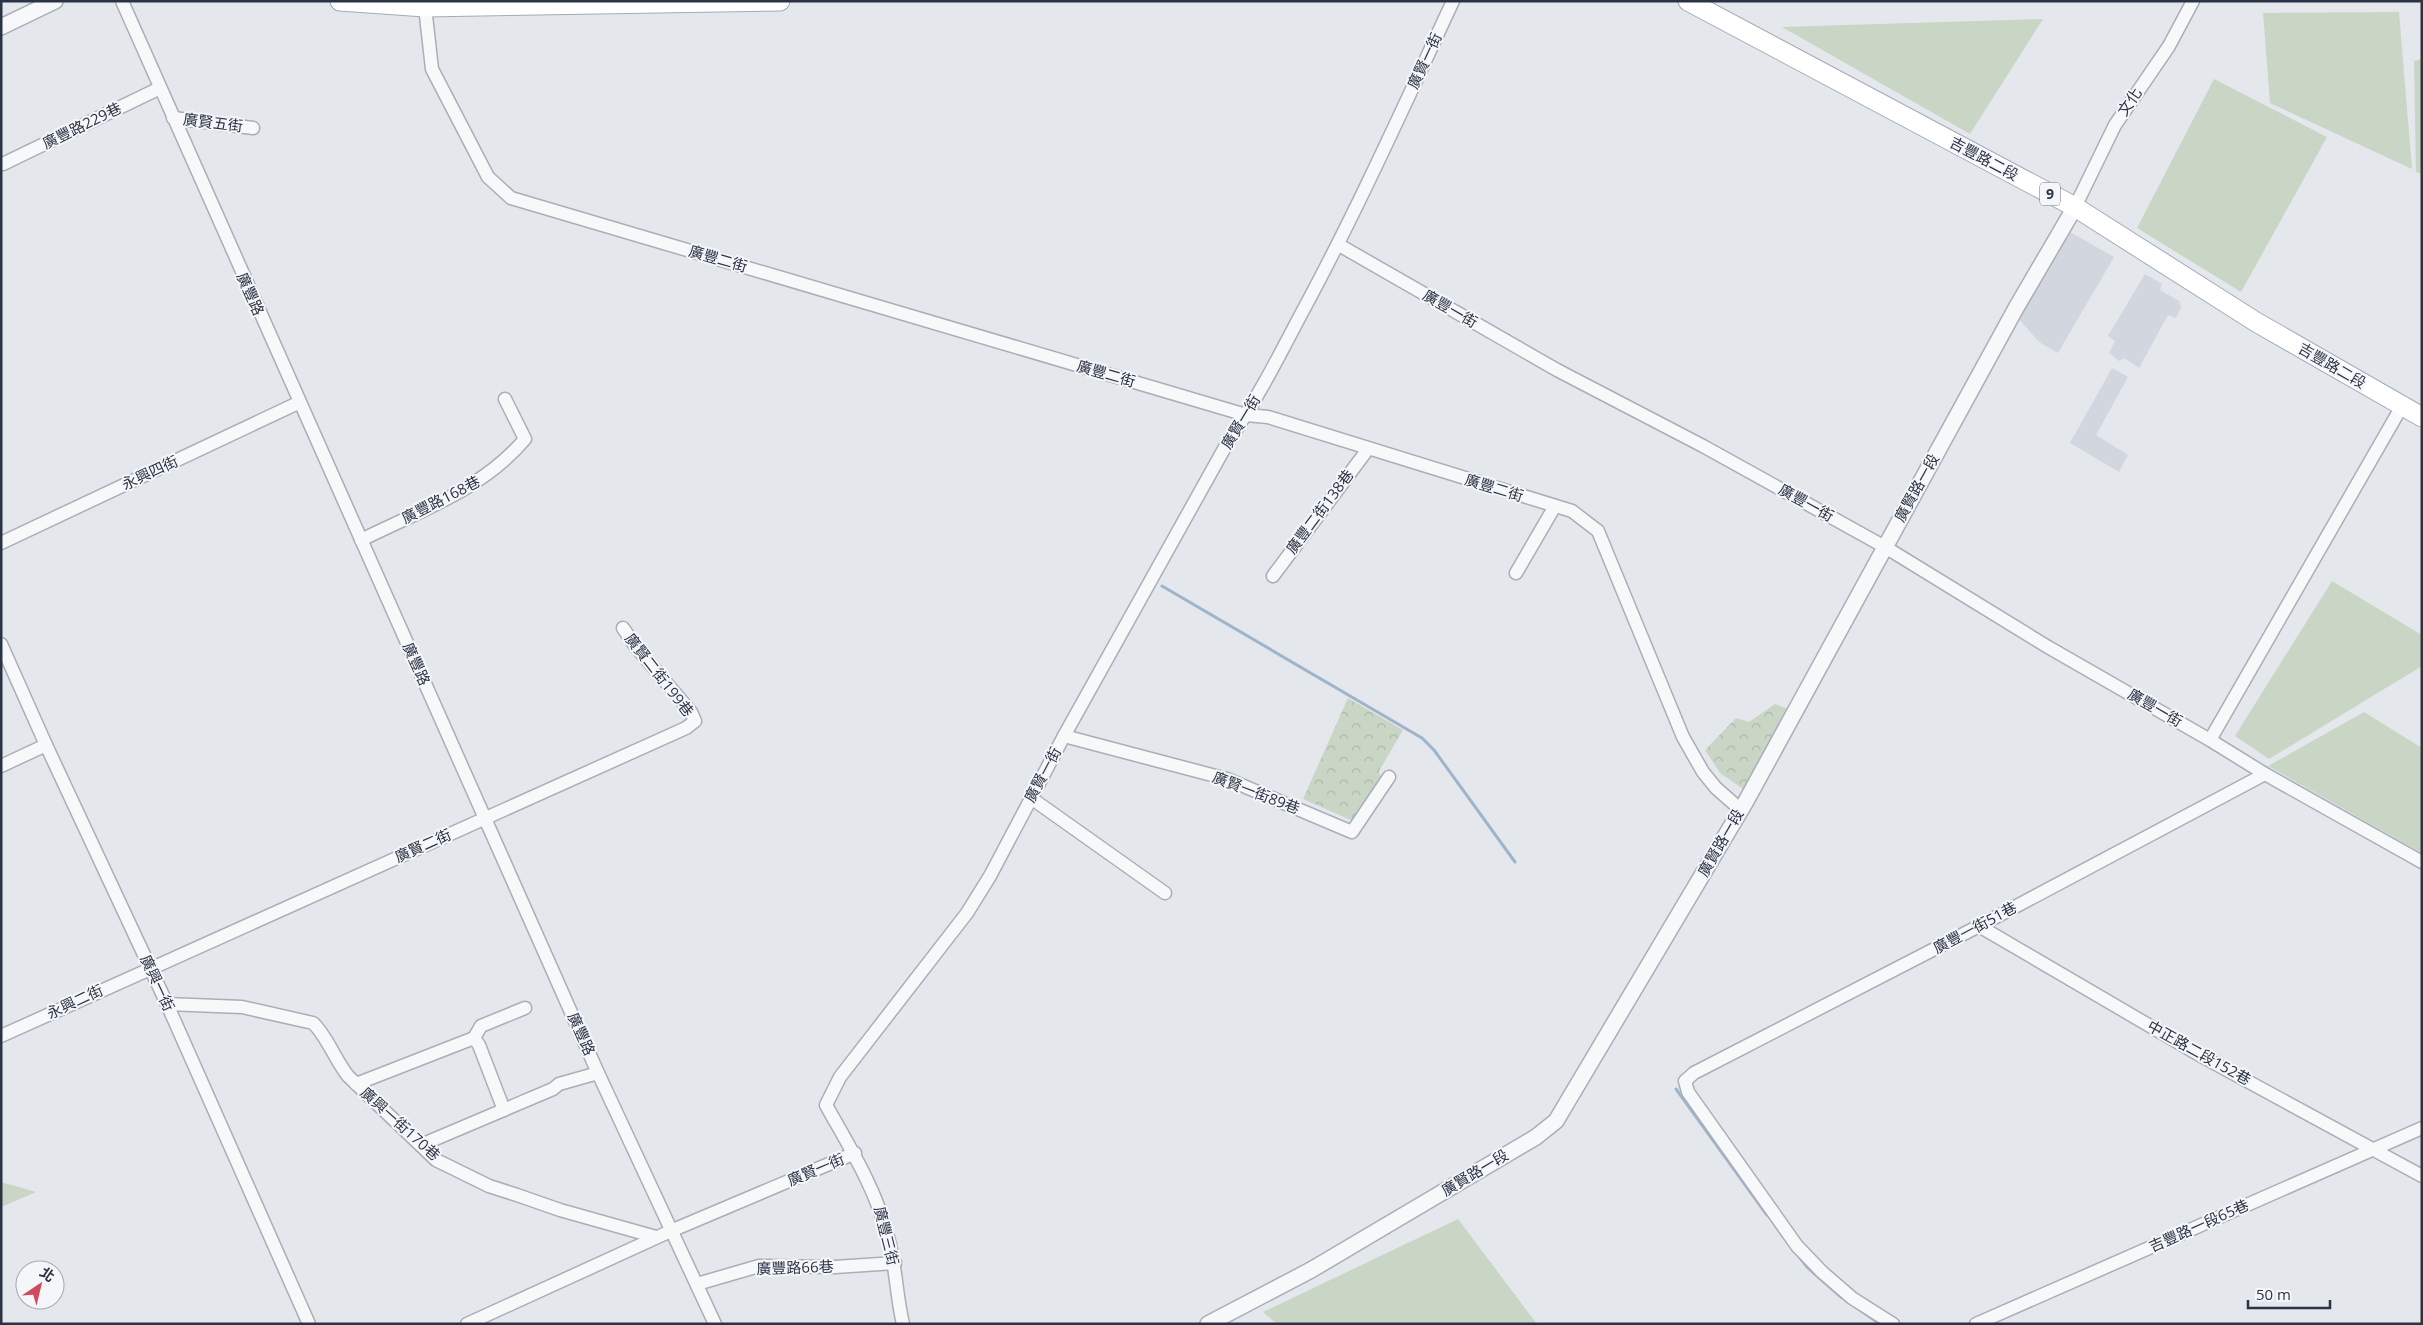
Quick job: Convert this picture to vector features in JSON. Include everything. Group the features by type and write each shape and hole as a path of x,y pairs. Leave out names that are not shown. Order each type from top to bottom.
{"main road":[{"path":"340,1 425,7 780,1"},
{"name":"吉豐路二段","path":"1688,1 2075,208 2256,322 2402,406"},
{"name":"9","path":"2402,406 2422,416"}],"street":[{"path":"1,27 55,1"},
{"name":"廣豐路","path":"122,1 298,403 361,540 598,1073 673,1230 715,1324"},
{"name":"廣賢一街","path":"467,1324 656,1237 855,1153 826,1105 827,1100 840,1077 967,912 1229,440 1246,415 1339,245 1452,1"},
{"name":"文化","path":"2075,208 2115,125 2169,46 2193,1"},
{"name":"廣豐二街","path":"425,7 432,68 488,177 511,198 1246,415 1268,417 1572,511 1598,531 1683,738 1716,788 1741,810"},
{"name":"廣豐路229巷","path":"4,164 160,88"},
{"name":"廣賢五街","path":"173,118 253,128"},
{"name":"廣賢路一段","path":"1208,1324 1311,1270 1536,1137 1556,1121 1741,810 2035,274 2049,254 2075,208"},
{"name":"廣豐一街","path":"1339,245 1557,370 1703,446 1885,547 2048,647 2210,740 2265,774 2422,862"},
{"name":"廣豐路168巷","path":"361,540 479,482 509,458 525,439 505,399"},
{"name":"永興四街","path":"1,542 298,403"},
{"path":"2210,740 2402,406"},
{"name":"廣豐二街138巷","path":"1272,576 1368,449"},
{"path":"1516,573 1556,506"},
{"name":"廣賢二街199巷","path":"623,628 636,647 690,712 695,721"},
{"name":"廣興一街","path":"2,647 167,1004 309,1324"},
{"name":"廣賢二街","path":"150,968 686,728 695,721"},
{"name":"廣賢一街89巷","path":"1064,736 1227,779 1352,832 1389,776"},
{"path":"1,766 46,745"},
{"name":"廣豐一街51巷","path":"1893,1324 1852,1298 1822,1272 1797,1246 1688,1092 1685,1081 1694,1073 1979,926 2265,774"},
{"path":"1031,798 1165,893"},
{"name":"中正路二段152巷","path":"1979,926 2203,1057 2422,1176"},
{"name":"永興二街","path":"1,1036 150,968"},
{"name":"廣興一街170巷","path":"167,1004 242,1008 313,1023 323,1035 336,1061 356,1084 436,1160 489,1186 560,1210 656,1237"},
{"path":"356,1084 474,1038 481,1026 525,1008"},
{"path":"474,1038 479,1045 504,1110"},
{"path":"420,1145 504,1110 559,1084 598,1073"},
{"name":"吉豐路一段65巷","path":"1976,1324 2422,1128"},
{"name":"廣豐三街","path":"855,1153 878,1202 895,1263 903,1324"},
{"name":"廣豐路66巷","path":"697,1284 759,1266 835,1266 895,1263"}],"shaded area":[{"path":"2070,232 2114,257 2058,353 2039,342 2017,317 2041,268"},
{"path":"2145,274 2162,284 2160,290 2179,301 2181,308 2176,318 2168,315 2139,368 2124,358 2119,361 2109,353 2115,341 2108,336"},
{"path":"2112,368 2128,377 2096,435 2128,455 2119,472 2070,443"}],"green space":[{"path":"2399,12 2412,169 2270,103 2263,13"},
{"path":"2043,19 1970,134 1782,27"},
{"path":"2422,59 2422,174 2416,172 2414,61"},
{"path":"2214,79 2327,137 2241,292 2137,228"},
{"path":"2332,581 2422,635 2422,666 2269,759 2235,736"},
{"path":"1348,698 1403,730 1379,771 1381,778 1355,822 1303,799"},
{"path":"1775,704 1788,709 1743,789 1720,773 1705,750 1736,718 1749,722"},
{"path":"2364,712 2422,748 2422,853 2268,766"},
{"path":"1,1182 36,1192 1,1207"},
{"path":"1458,1219 1537,1324 1277,1324 1263,1312"}],"waterway":[{"path":"1162,586 1422,738 1434,750 1515,862"},
{"path":"1676,1089 1767,1215"},
{"path":"1800,1258 1808,1268 1842,1298"},
{"path":"1860,1310 1880,1324"}]}
